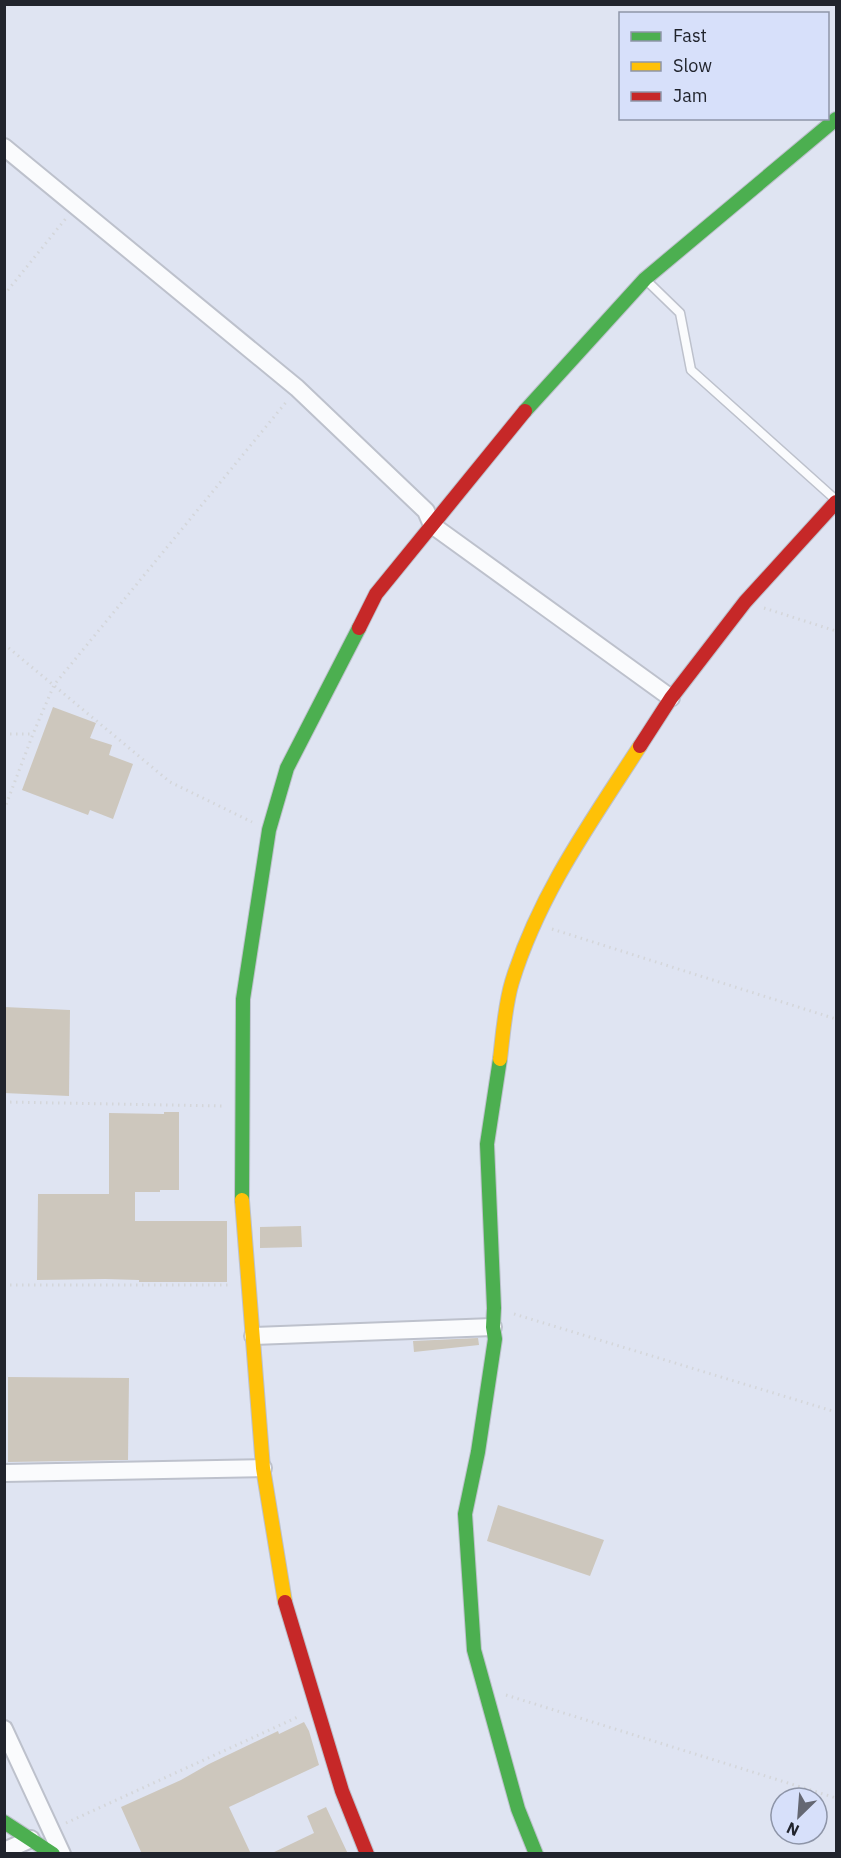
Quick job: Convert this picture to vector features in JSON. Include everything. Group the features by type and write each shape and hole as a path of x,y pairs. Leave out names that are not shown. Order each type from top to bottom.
{"street":[{"path":"367,1854 342,1791 286,1606 263,1468 242,1214 243,999 269,830 287,768 376,594 539,394 645,279 837,119"},
{"path":"4,147 297,388 426,511 432,525 671,698"},
{"path":"536,1854 518,1809 474,1650 465,1514 478,1452 495,1339 487,1144 511,984 533,923 559,872 671,698 745,602 837,501"},
{"path":"253,1336 493,1327"},
{"path":"4,1473 263,1468"},
{"path":"4,1729 62,1854"},
{"path":"4,1822 53,1854"},
{"path":"4,1851 31,1839"}],"lane":[{"path":"645,279 680,314 691,370 837,501"}],"path":[{"path":"4,295 76,206"},
{"path":"4,810 54,685 297,388"},
{"path":"745,602 837,631"},
{"path":"4,644 170,782 269,830"},
{"path":"4,734 33,734"},
{"path":"533,923 837,1019"},
{"path":"4,1102 243,1107"},
{"path":"4,1285 248,1285"},
{"path":"495,1308 837,1412"},
{"path":"485,1689 837,1798"},
{"path":"62,1825 317,1707"}],"building":[{"path":"53,707 96,723 90,738 112,745 109,755 133,764 113,819 90,810 88,815 22,790"},
{"path":"4,1007 70,1010 69,1096 4,1093"},
{"path":"164,1112 179,1112 179,1190 135,1192 135,1221 227,1221 227,1282 37,1280 38,1194 109,1194 109,1113 164,1114"},
{"path":"301,1226 302,1247 260,1248 260,1227"},
{"path":"478,1338 479,1345 414,1352 413,1341"},
{"path":"8,1377 129,1378 128,1460 8,1462"},
{"path":"498,1505 604,1540 590,1576 487,1541"},
{"path":"304,1722 319,1765 229,1807 251,1854 142,1854 121,1807 181,1780 278,1731 279,1734"},
{"path":"326,1807 348,1854 270,1854 314,1833 307,1816"}],"traffic: fast":[{"path":"525,411 645,279 836,119"},
{"path":"242,1200 243,999 269,830 287,768 359,628"},
{"path":"500,1059 487,1144 495,1339 478,1452 465,1514 474,1650 518,1809 536,1854"},
{"path":"4,1822 53,1854"}],"traffic: slow":[{"path":"500,1059 504,1020 512,982 536,919 585,831 640,746"},
{"path":"242,1200 263,1468 285,1602"}],"traffic: jam":[{"path":"359,628 376,594 525,411"},
{"path":"640,746 671,698 745,602 836,502"},
{"path":"285,1602 342,1791 367,1854"}]}
